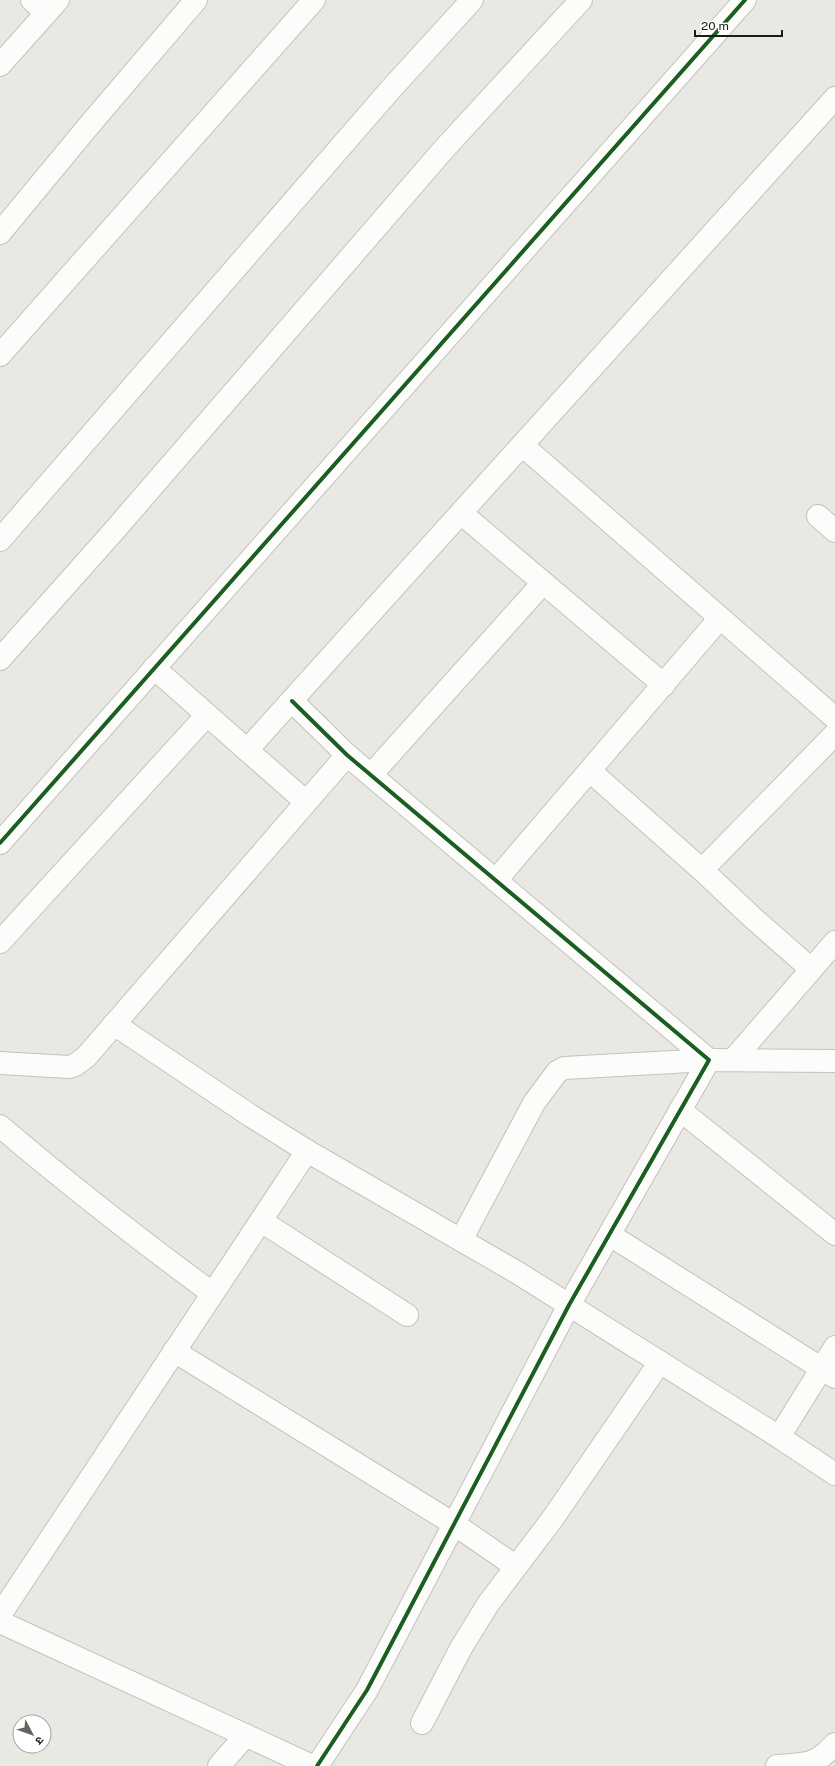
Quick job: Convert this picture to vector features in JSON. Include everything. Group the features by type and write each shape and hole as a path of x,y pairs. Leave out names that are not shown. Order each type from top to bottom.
{"street":[{"path":"0,233 196,0"},
{"path":"0,355 314,0"},
{"path":"0,540 390,90 472,0"},
{"path":"0,659 123,520 444,149 581,0"},
{"path":"0,843 745,0"},
{"path":"0,65 45,4"},
{"path":"247,750 835,98"},
{"path":"522,445 835,718"},
{"path":"461,513 664,685"},
{"path":"818,516 835,531"},
{"path":"371,775 543,583"},
{"path":"496,880 720,618"},
{"path":"154,668 306,802"},
{"path":"292,701 347,755 709,1060"},
{"path":"0,942 207,715"},
{"path":"702,870 835,734"},
{"path":"0,1063 69,1067 75,1065 86,1057 347,755"},
{"path":"590,771 702,870 810,969"},
{"path":"733,1060 810,969 835,942"},
{"path":"114,1024 251,1116 307,1151 461,1240 569,1306 779,1437 835,1474"},
{"path":"317,1766 367,1690 569,1306 709,1060"},
{"path":"461,1240 534,1103 557,1072 572,1067 709,1060 835,1061"},
{"path":"680,1110 835,1234"},
{"path":"0,1126 58,1175 212,1293"},
{"path":"0,1615 307,1151"},
{"path":"261,1221 407,1315"},
{"path":"610,1235 828,1373"},
{"path":"779,1437 828,1373 835,1347"},
{"path":"174,1351 454,1524 515,1566"},
{"path":"422,1723 469,1635 488,1604 515,1566 553,1518 660,1362"},
{"path":"0,1622 312,1766"},
{"path":"219,1766 246,1735"},
{"path":"777,1766 813,1764 823,1758 835,1744"}],"cycle path":[{"path":"0,843 745,0"},
{"path":"292,701 347,755 709,1060 569,1305 367,1690 317,1766"}]}
